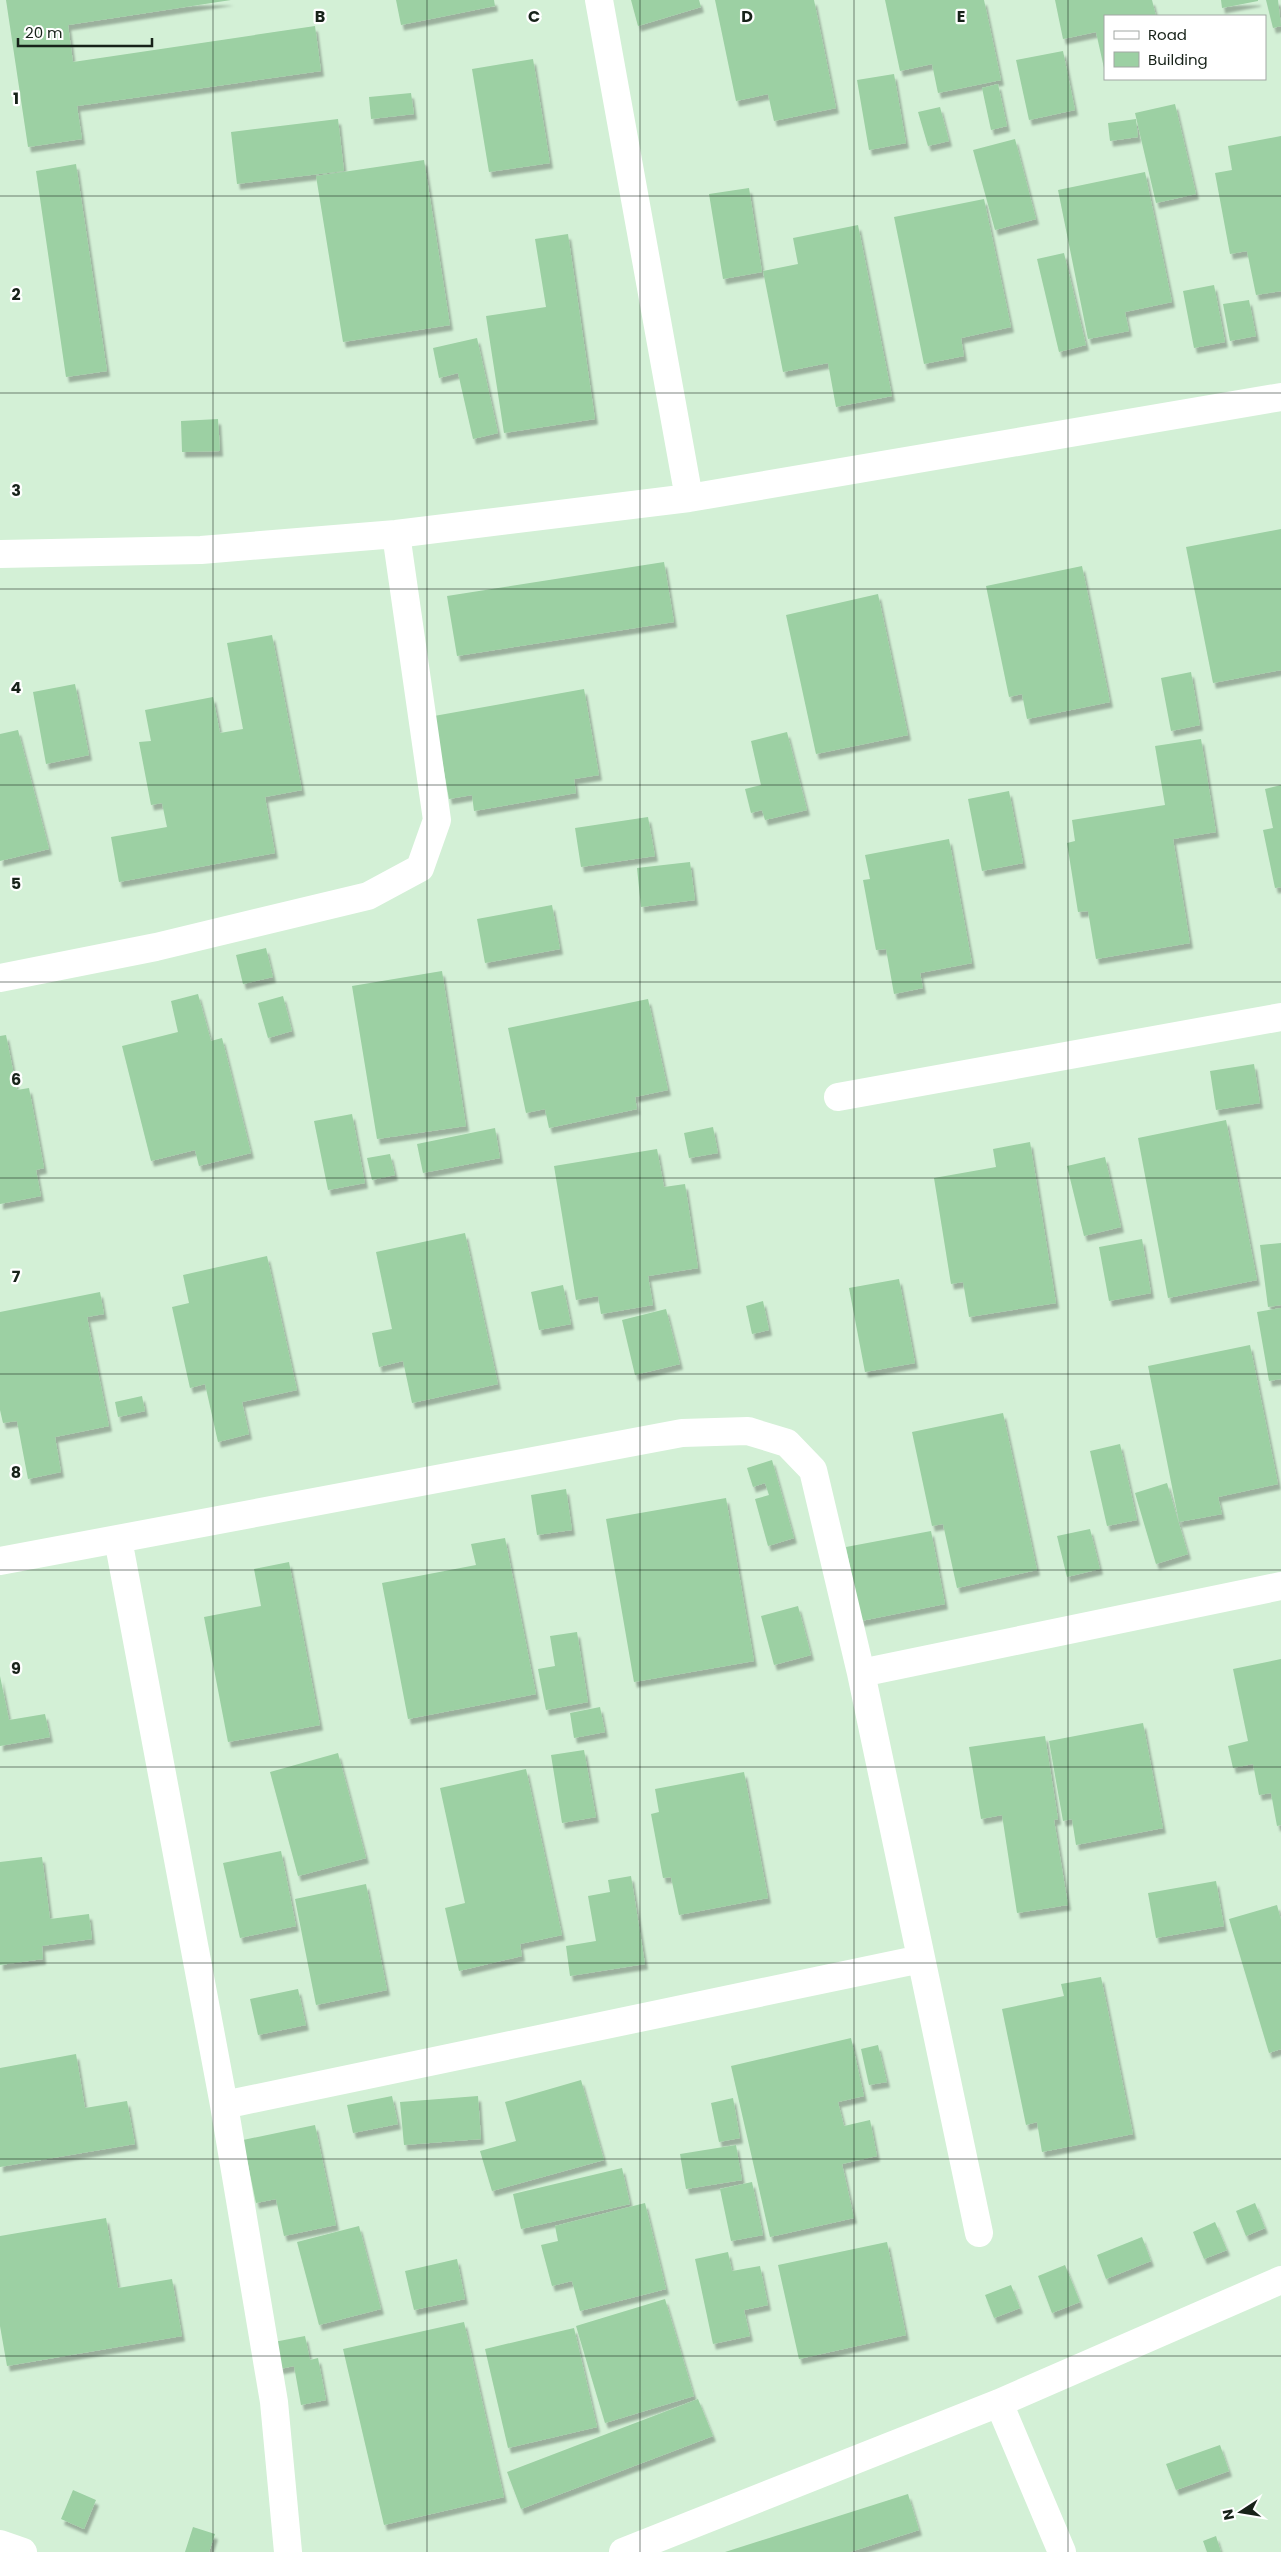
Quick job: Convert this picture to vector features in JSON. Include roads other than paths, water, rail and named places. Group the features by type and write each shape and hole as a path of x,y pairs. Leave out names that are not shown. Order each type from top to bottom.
{"street":[{"path":"599,0 689,498"},
{"path":"0,554 202,550 396,534 689,498 1281,397"},
{"path":"0,978 156,947 368,896 420,868 437,820 396,534"},
{"path":"838,1097 1281,1017"},
{"path":"0,1561 682,1433 748,1431 787,1443 813,1470 861,1673 979,2233"},
{"path":"118,1539 224,2105 274,2402 288,2552"},
{"path":"861,1673 1281,1586"},
{"path":"224,2105 921,1959"},
{"path":"630,2551 999,2403 1281,2280"},
{"path":"999,2403 1062,2552"},
{"path":"0,2544 23,2552"}]}
